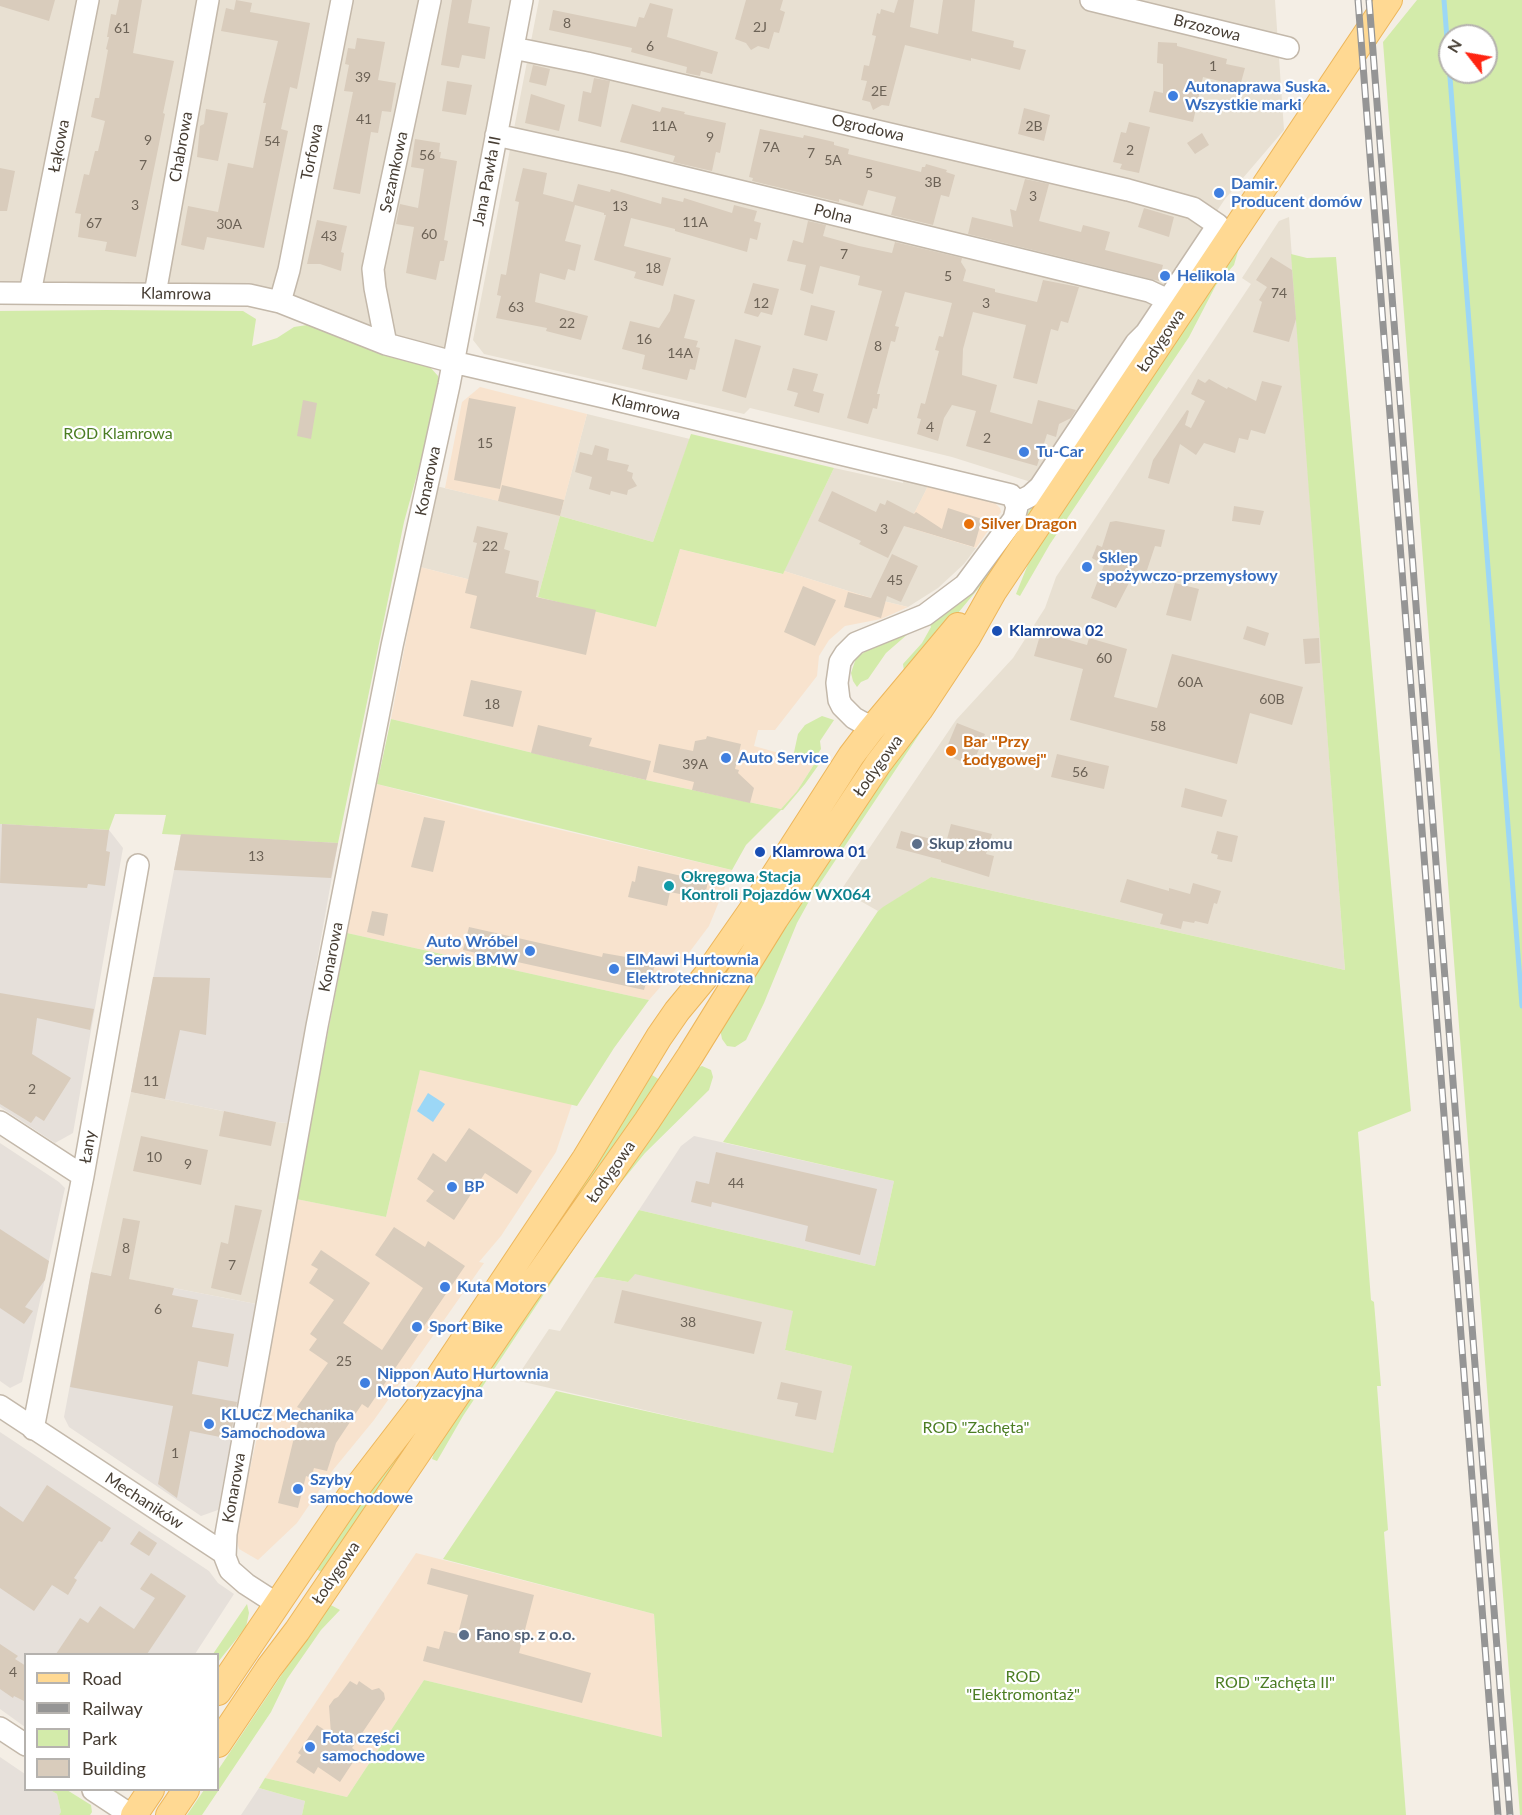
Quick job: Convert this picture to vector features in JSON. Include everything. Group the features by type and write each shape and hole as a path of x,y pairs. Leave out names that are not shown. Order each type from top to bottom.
{"main road":[{"name":"Łodygowa","path":"219,1743 524,1296 647,1121 775,919 893,744 920,709 967,638 993,592 1389,0"},
{"name":"Łodygowa","path":"219,1691 349,1498 419,1407 585,1159 659,1037 706,976 803,833 851,756 956,629 993,592"},
{"path":"270,1668 282,1621 278,1604"},
{"path":"132,1815 150,1791"},
{"path":"169,1815 185,1791"}],"street":[{"name":"Łąkowa","path":"30,293 88,0"},
{"name":"Chabrowa","path":"155,294 208,0"},
{"name":"Torfowa","path":"280,302 289,270 342,0"},
{"name":"Sezamkowa","path":"386,344 373,269 430,0"},
{"name":"Jana Pawła II","path":"453,362 522,0"},
{"name":"Brzozowa","path":"1091,0 1287,48"},
{"name":"Ogrodowa","path":"513,48 632,73 1128,190 1193,208 1218,225 1168,300"},
{"name":"Polna","path":"496,135 636,166 1149,291 1168,300"},
{"name":"Klamrowa","path":"0,293 249,295 280,302 386,344 453,362 1002,492 1011,495 1016,503"},
{"path":"893,744 874,726 863,723 847,712 839,700 837,675 840,662 856,643 925,615 965,585 1014,519 1016,503 1030,496 1040,487 1136,343 1146,333 1168,300"},
{"name":"Konarowa","path":"225,1554 227,1528 317,1026 392,646 453,362"},
{"name":"Łany","path":"33,1429 83,1176 138,865"},
{"path":"0,1122 83,1176"},
{"name":"Mechaników","path":"0,1406 225,1554 227,1564 233,1574 278,1604"},
{"path":"0,1728 24,1743"},
{"path":"95,1791 132,1815"}],"shaded area":[{"path":"0,0 520,0 450,359 278,299 0,290"},
{"path":"539,0 1275,0 1284,130 1225,199 1034,483 952,457 750,408 744,414 484,354 473,340"},
{"path":"1289,217 1345,970 931,877 878,911 841,890 956,720 1013,658 1045,608 1056,577 1251,284 1242,278 1279,221"},
{"path":"480,387 587,414 560,516 445,488 462,402"},
{"path":"587,414 690,439 653,542 560,516 538,597 420,567 436,486 560,515"},
{"path":"834,468 928,486 908,527 976,548 964,564 938,588 908,607 784,571"},
{"path":"928,486 992,500 1000,508 1001,512 976,548 907,527"},
{"path":"680,549 782,574 784,571 908,607 881,619 845,626 829,640 819,656 817,676 775,730 758,730 754,746 815,763 797,791 781,809 646,780 391,719 420,567 656,627"},
{"path":"377,784 484,812 732,870 709,926 649,1000 347,933"},
{"path":"0,824 109,830 123,848 73,1133 55,1143 0,1107"},
{"path":"181,834 338,843 288,1123 131,1092"},
{"path":"420,1069 572,1104 556,1152 501,1236 479,1262 484,1263 374,1420 333,1470 297,1523 258,1560 239,1549 235,1534 261,1420 262,1372 296,1199 386,1217"},
{"path":"131,1092 288,1123 256,1304 91,1272"},
{"path":"694,1136 894,1181 875,1266 639,1210 681,1146"},
{"path":"0,1143 65,1188 22,1382 10,1388 0,1381"},
{"path":"91,1272 256,1304 218,1510 201,1516 69,1427 64,1417"},
{"path":"634,1273 794,1311 785,1350 852,1366 833,1454 515,1380 549,1329 560,1331 594,1278 601,1277 628,1282"},
{"path":"0,1432 209,1571 218,1583 234,1594 196,1653 24,1653 24,1726 0,1709"},
{"path":"416,1553 654,1614 662,1737 424,1680 347,1797 265,1778"},
{"path":"0,1757 24,1773 24,1791 52,1791 57,1794 61,1812 59,1815 0,1815"},
{"path":"259,1788 305,1801 302,1815 241,1815"}],"green space":[{"path":"1417,0 1522,0 1522,1815 1520,1815 1383,42"},
{"path":"1237,247 1239,248 1234,265 1216,285 1189,337 1050,544 1020,596 1016,594 1031,557"},
{"path":"1291,254 1307,258 1336,257 1411,1111 1358,1132 1371,1300 1374,1302 1381,1386 1377,1386 1388,1530 1384,1532 1406,1815 302,1815 305,1801 259,1788 265,1778 347,1797 424,1680 662,1737 654,1614 443,1559 556,1391 833,1453 852,1366 785,1350 793,1311 635,1274 628,1282 601,1277 594,1278 639,1210 875,1266 894,1181 723,1142 878,911 883,907 931,877 1345,970"},
{"name":"ROD Klamrowa","path":"0,311 243,311 256,319 252,346 277,338 294,327 307,325 390,357 430,367 438,376 441,387 404,522 338,843 162,834 166,815 115,814 109,830 0,824"},
{"path":"1109,393 997,566 909,672 901,675 904,671 903,664 922,643 931,627 929,622 1024,518"},
{"path":"691,434 834,468 783,574 680,549 656,627 538,597 560,516 653,542"},
{"path":"909,633 886,653 868,679 857,687 851,673 856,658 866,651"},
{"path":"822,716 834,720 820,741 821,749 814,759 820,763 783,810 746,845 732,870 377,784 391,719 646,780 781,809 797,791 815,763 793,757 798,734 805,725"},
{"path":"924,718 928,721 813,894 797,923 746,1040 735,1047 727,1046 722,1039 720,1029 722,1016"},
{"path":"347,933 649,1000 614,1048 577,1106 420,1070 386,1217 296,1199"},
{"path":"702,1066 711,1070 713,1077 709,1090 645,1153 605,1202 463,1416 437,1461 432,1459 437,1444 697,1068"},
{"path":"652,1075 660,1080 569,1216 514,1289 323,1573 313,1567 421,1420"},
{"path":"247,1604 249,1613 246,1627 219,1661 219,1653 214,1653"},
{"path":"329,1604 340,1610 321,1630 287,1679 271,1712 219,1790 219,1769"},
{"path":"52,1791 69,1791 91,1805 92,1812 90,1815 59,1815 61,1812 57,1794"},
{"path":"203,1791 218,1791 202,1815 187,1815"}],"water":[{"path":"428,1093 445,1104 433,1122 417,1111"}],"building":[{"path":"0,0 55,0 49,21 0,6"},
{"path":"119,0 142,0 133,53 174,61 136,257 105,251 107,242 78,237 81,214 75,213 84,174 89,175 95,151 98,151 105,121 91,117 95,98 99,98 108,50 106,49 109,37 107,37 111,14 116,15"},
{"path":"236,0 252,3 250,12 310,23 297,89 290,87 281,129 288,131 264,248 207,237 204,250 181,245 188,206 218,212 228,163 253,168 266,103 263,103 278,41 221,31 226,8 234,10"},
{"path":"452,0 472,0 468,23 490,27 485,59 462,55 459,68 441,65"},
{"path":"746,0 783,0 780,10 785,12 779,33 774,32 769,49 758,46 751,50 746,43 735,39"},
{"path":"898,0 914,0 910,27 938,34 943,0 975,0 972,31 1014,41 1013,47 1026,50 1020,70 905,45 889,106 882,105 873,110 870,102 862,100 867,81 861,80 864,65 869,66 876,36 872,35 877,13 880,14 881,9 894,13"},
{"path":"650,3 673,9 667,37 718,52 712,74 701,71 700,76 686,73 687,67 631,52 632,48 549,30 553,10 636,27 639,17 644,18"},
{"path":"357,38 385,42 378,80 396,83 391,112 382,111 378,133 371,132 360,194 333,189 353,92 344,91 349,65 345,64 348,48 355,49"},
{"path":"1158,42 1177,43 1177,46 1227,59 1226,64 1245,68 1240,86 1203,77 1193,122 1149,112 1154,91 1163,93 1163,64 1157,63"},
{"path":"533,65 550,69 546,86 529,82"},
{"path":"594,78 610,81 601,127 578,121 583,91 591,93"},
{"path":"447,81 472,85 466,115 442,111"},
{"path":"531,94 565,105 559,131 525,123"},
{"path":"632,104 660,112 662,107 726,123 720,153 716,152 712,171 673,162 675,156 620,142"},
{"path":"1024,108 1050,115 1044,141 1018,134"},
{"path":"206,109 228,113 218,161 197,157 200,126 204,124"},
{"path":"1129,122 1150,127 1139,173 1120,169 1122,164 1113,162 1121,132 1126,133"},
{"path":"760,129 834,142 834,145 849,149 848,154 921,172 922,167 926,164 947,170 946,172 955,175 949,197 941,195 933,225 891,215 896,197 868,190 863,206 752,181 753,178 749,177"},
{"path":"1202,133 1209,145 1195,154 1187,143"},
{"path":"415,139 440,143 440,158 457,161 444,240 448,241 444,261 440,261 436,280 406,273 414,227 396,224 400,204 418,208 424,169 411,167"},
{"path":"0,168 15,171 7,211 0,211"},
{"path":"523,168 547,173 543,194 573,202 578,184 610,192 611,189 661,204 662,197 683,202 684,198 732,213 734,205 757,211 754,221 761,223 757,240 750,238 747,252 675,231 675,229 631,218 624,246 671,258 663,286 634,278 636,272 594,260 606,215 575,205 565,241 581,245 575,271 568,269 565,280 540,273 535,302 588,316 581,340 546,331 547,328 496,318 501,296 497,295 501,274 506,275 519,202 515,201"},
{"path":"1025,179 1049,184 1039,221 1081,232 1083,225 1110,232 1105,250 1163,265 1159,281 968,234 972,217 1013,227 1010,209 1016,211"},
{"path":"1144,208 1174,217 1169,237 1138,227"},
{"path":"317,220 347,226 341,252 344,253 341,271 320,264 307,264"},
{"path":"808,221 826,225 823,236 859,246 892,253 895,242 962,258 961,262 966,270 963,281 995,289 995,292 1037,302 1043,280 1079,287 1068,323 1061,321 1058,331 1051,329 1037,384 1013,378 1026,325 973,312 963,349 962,375 997,385 990,412 1032,424 1038,400 1076,410 1071,418 1059,424 1056,437 1047,434 1037,466 966,446 976,411 952,405 944,418 938,441 917,434 921,419 917,418 921,403 925,404 939,351 935,350 939,336 943,337 952,303 905,292 895,326 899,327 895,342 891,341 877,394 880,394 877,409 873,408 868,424 847,418 882,291 858,285 860,276 820,266 813,294 800,290 806,265 787,261 793,240 803,243"},
{"path":"1271,257 1292,270 1296,319 1289,342 1253,332 1262,302 1259,300 1267,287 1256,280"},
{"path":"753,283 779,289 772,315 761,312 758,317 744,313"},
{"path":"674,294 695,300 684,338 698,341 696,347 700,348 695,370 690,369 687,380 642,369 645,355 622,349 630,321 659,328 670,311"},
{"path":"811,305 835,311 827,341 804,335"},
{"path":"735,339 761,346 746,398 722,391"},
{"path":"793,368 818,374 813,391 824,394 819,413 794,406 798,393 787,390"},
{"path":"1198,379 1205,383 1209,379 1256,401 1262,381 1282,386 1265,434 1251,430 1248,440 1239,438 1235,453 1204,443 1196,455 1180,444 1169,484 1148,478 1153,460 1187,410 1189,411 1185,425 1191,428 1205,401 1191,394"},
{"path":"469,398 516,407 500,489 454,480"},
{"path":"303,400 317,403 311,439 297,436"},
{"path":"595,445 609,449 607,460 629,465 627,471 633,473 632,478 637,486 628,490 627,495 611,491 610,495 589,489 592,477 575,472 580,452 592,455"},
{"path":"502,485 564,500 560,516 498,501"},
{"path":"832,491 876,512 880,503 885,505 887,500 914,514 916,512 942,529 948,508 982,519 974,547 904,526 888,558 859,544 861,541 818,521"},
{"path":"1234,506 1264,511 1260,525 1232,521"},
{"path":"1116,521 1165,530 1161,547 1155,546 1143,582 1132,577 1116,608 1091,598 1104,565 1092,558 1097,545 1102,547 1110,522"},
{"path":"477,526 508,533 504,549 510,551 505,573 539,581 536,597 596,610 586,655 470,628 477,596 465,593 477,543 473,542"},
{"path":"892,554 918,566 901,602 887,596 881,618 844,607 848,592 871,598"},
{"path":"1175,583 1199,589 1191,621 1166,615"},
{"path":"803,586 836,600 815,646 784,632"},
{"path":"1247,626 1269,633 1265,646 1243,639"},
{"path":"1041,632 1087,645 1089,638 1127,649 1114,697 1157,708 1172,654 1303,687 1292,725 1250,713 1237,764 1070,720 1083,669 1034,656"},
{"path":"1319,638 1320,663 1305,664 1303,639"},
{"path":"471,680 522,691 513,727 463,716"},
{"path":"957,723 985,734 972,766 944,754"},
{"path":"538,725 592,738 589,746 651,761 646,780 531,753"},
{"path":"707,736 741,744 735,769 739,770 738,773 754,788 750,803 692,790 694,782 653,772 659,744 693,751 695,741 706,739"},
{"path":"1057,754 1109,766 1104,789 1051,777"},
{"path":"1185,788 1227,800 1222,817 1181,807"},
{"path":"424,817 445,821 433,872 411,867"},
{"path":"2,824 109,830 106,851 110,852 105,886 88,884 87,888 0,883"},
{"path":"951,824 992,834 986,854 994,856 989,877 941,862 941,860 896,848 901,831 946,843"},
{"path":"1217,831 1238,836 1232,862 1217,859 1218,855 1211,853"},
{"path":"181,834 338,843 331,878 174,870"},
{"name":"Okręgowa Stacja Kontroli Pojazdów WX064","path":"638,866 708,882 704,899 670,892 667,906 628,897 632,881 635,882"},
{"path":"1127,879 1169,891 1169,888 1190,894 1193,883 1221,891 1217,904 1214,903 1208,924 1183,921 1181,929 1160,924 1163,914 1120,902"},
{"path":"372,911 388,914 384,936 367,932"},
{"path":"469,927 602,957 603,953 655,962 652,978 646,983 644,990 463,950"},
{"path":"153,977 210,978 206,1035 180,1030 165,1099 131,1092"},
{"path":"0,993 94,1009 90,1030 37,1018 32,1054 71,1078 44,1121 36,1116 31,1123 0,1104"},
{"path":"224,1111 276,1122 271,1146 219,1136"},
{"path":"469,1128 532,1171 517,1194 485,1173 454,1220 426,1201 434,1191 417,1179 433,1153 446,1162"},
{"path":"141,1136 208,1150 201,1185 133,1171"},
{"path":"716,1152 877,1189 860,1255 805,1241 808,1226 712,1202 711,1207 691,1202 696,1181 709,1184"},
{"path":"235,1205 262,1210 241,1295 211,1288 221,1242 228,1244"},
{"path":"123,1218 140,1221 129,1279 174,1288 172,1295 198,1300 192,1327 234,1334 228,1367 198,1361 192,1394 237,1402 230,1439 190,1431 177,1498 158,1484 173,1406 70,1387 91,1272 111,1276"},
{"path":"394,1227 425,1247 428,1241 465,1266 368,1408 362,1404 336,1443 327,1471 314,1468 311,1478 306,1476 298,1508 278,1503 301,1409 297,1407 328,1363 309,1350 317,1339 310,1334 334,1300 309,1283 318,1269 311,1265 321,1250 370,1283 343,1323 382,1350 423,1288 375,1255"},
{"path":"0,1229 49,1261 45,1280 25,1307 33,1311 24,1324 0,1308"},
{"path":"622,1290 762,1322 754,1354 614,1323"},
{"path":"781,1382 822,1391 816,1420 795,1416 798,1403 777,1399"},
{"path":"47,1485 111,1528 102,1542 99,1541 74,1578 77,1580 68,1595 52,1585 34,1611 0,1588 0,1506 23,1522"},
{"path":"139,1531 157,1543 149,1556 130,1544"},
{"path":"431,1568 534,1595 519,1653 591,1673 582,1703 423,1661 427,1646 439,1649 444,1631 458,1634 468,1595 427,1584"},
{"path":"151,1573 186,1596 148,1653 57,1653 80,1618 88,1623 100,1606 134,1629 155,1598 140,1589"},
{"path":"0,1644 18,1656 15,1659 24,1665 24,1701 14,1696 13,1698 0,1689"},
{"path":"350,1681 357,1685 359,1681 372,1690 379,1688 384,1693 385,1699 352,1748 359,1753 340,1782 318,1767 314,1774 296,1762 301,1755 298,1753 317,1725 331,1734 329,1706"}],"waterway":[{"path":"1444,0 1522,1006"}],"railway":[{"path":"1358,0 1498,1815"},
{"path":"1369,0 1510,1815"}],"place":[{"name":"Autonaprawa Suska. Wszystkie marki","path":"1173,96"},
{"name":"Damir. Producent domów","path":"1219,193"},
{"name":"Helikola","path":"1165,276"},
{"name":"Tu-Car","path":"1024,452"},
{"name":"Silver Dragon","path":"969,524"},
{"name":"Sklep spożywczo-przemysłowy","path":"1087,567"},
{"name":"Klamrowa 02","path":"997,631"},
{"name":"Bar \"Przy Łodygowej\"","path":"951,751"},
{"name":"Auto Service","path":"726,758"},
{"name":"Skup złomu","path":"917,844"},
{"name":"Klamrowa 01","path":"760,852"},
{"name":"Okręgowa Stacja Kontroli Pojazdów WX064","path":"669,886"},
{"name":"Auto Wróbel Serwis BMW","path":"530,951"},
{"name":"ElMawi Hurtownia Elektrotechniczna","path":"614,969"},
{"name":"BP","path":"452,1187"},
{"name":"Kuta Motors","path":"445,1287"},
{"name":"Sport Bike","path":"417,1327"},
{"name":"Nippon Auto Hurtownia Motoryzacyjna","path":"365,1383"},
{"name":"KLUCZ Mechanika Samochodowa","path":"209,1424"},
{"name":"Szyby samochodowe","path":"298,1489"},
{"name":"Fano sp. z o.o.","path":"464,1635"},
{"name":"Fota części samochodowe","path":"310,1747"}],"park label":[{"name":"ROD \"Zachęta\"","path":"976,1428"},
{"name":"ROD \"Zachęta II\"","path":"1275,1683"},
{"name":"ROD \"Elektromontaż\"","path":"1023,1686"}]}
